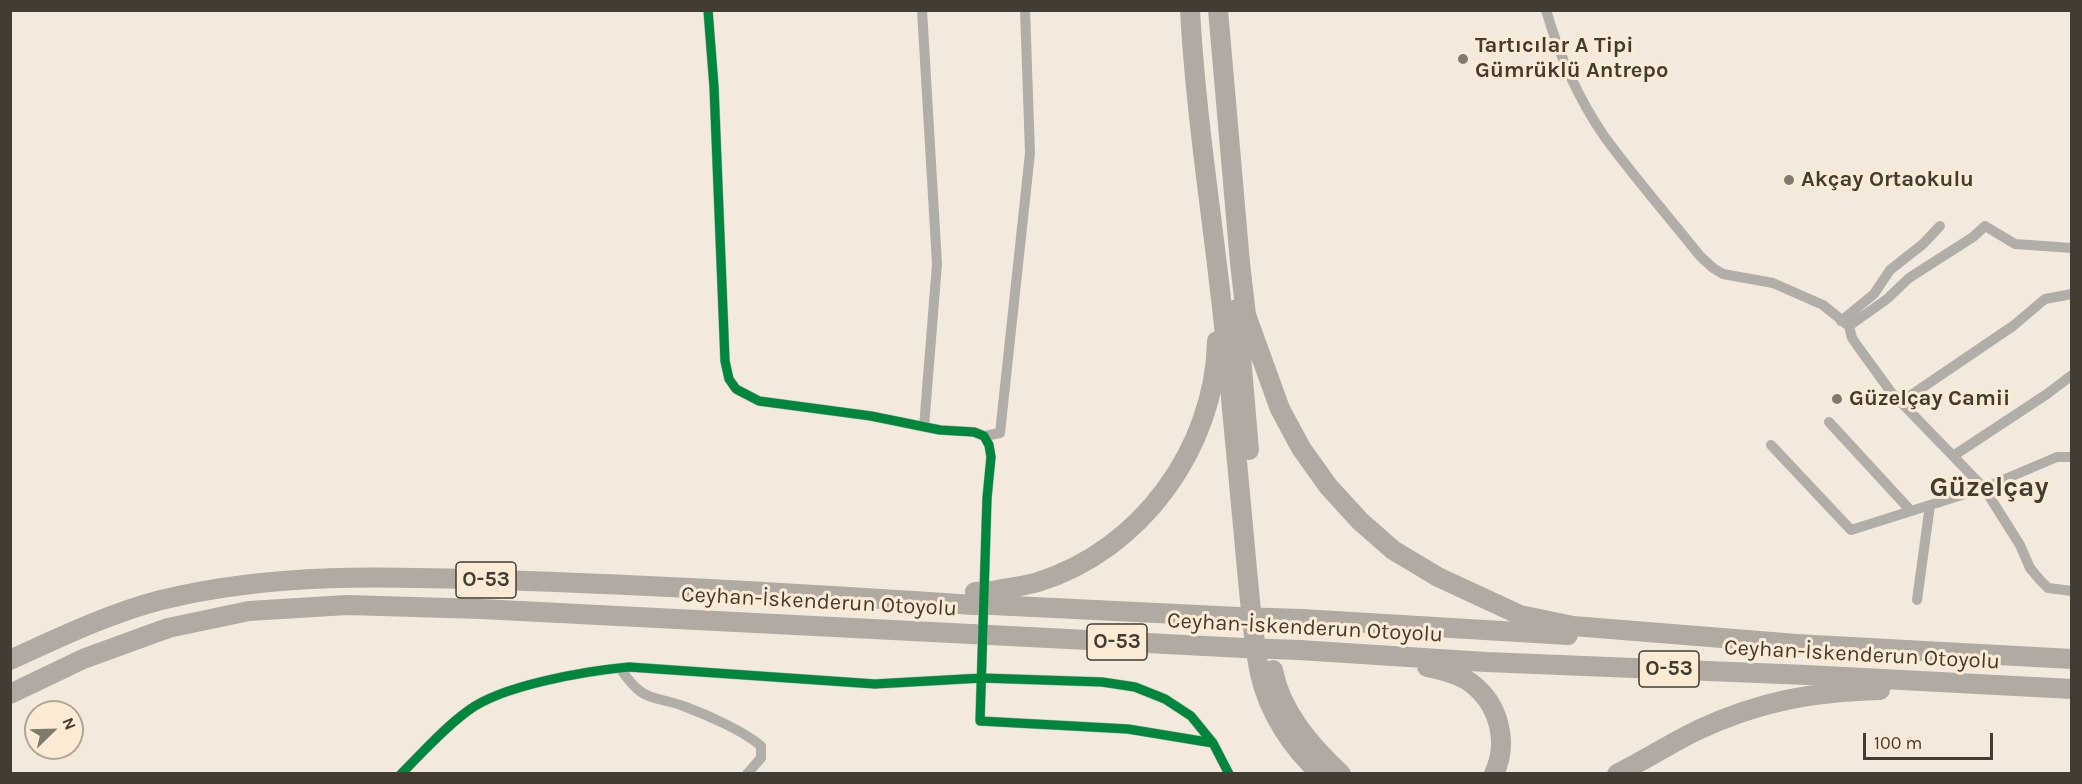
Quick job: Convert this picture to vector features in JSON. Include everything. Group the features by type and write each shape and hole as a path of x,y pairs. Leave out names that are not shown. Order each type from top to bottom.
{"highway":[{"path":"1190,10 1193,70 1213,224 1250,601 1260,675 1270,704 1286,734 1308,762 1321,774"},
{"path":"1218,10 1246,315 1280,409 1301,448 1328,486 1360,521 1393,550 1438,577 1520,615 1573,626 1809,645"},
{"path":"1224,78 1224,164 1263,601 1274,674 1283,700 1298,726 1318,753 1341,774"},
{"path":"983,598 1038,582 1067,570 1099,552 1125,533 1146,513 1181,465 1196,437 1207,406 1214,375 1217,306 1213,224"},
{"name":"Ceyhan-İskenderun Otoyolu","path":"10,660 72,631 159,600 242,584 358,576 983,598 1239,617 1487,631 2072,659"},
{"name":"Ceyhan-İskenderun Otoyolu","path":"10,694 83,659 168,628 249,611 347,604 2072,690"},
{"path":"1324,652 1419,665 1446,671 1469,681 1484,694 1494,709 1500,728 1502,744 1494,774"},
{"path":"1617,774 1698,730 1739,713 1785,699 1827,692 2039,688"}],"street":[{"path":"708,10 714,87 725,361 729,379 736,389 759,401 871,416 940,430 974,432 984,436 1000,432 1030,153 1025,10"},
{"path":"922,10 937,264 924,427"},
{"path":"1546,10 1565,65 1604,135 1700,256 1723,274 1773,283 1823,305 1845,324 1870,365 1901,402 1984,488 2020,545 2030,568 2040,580 2048,588 2072,591"},
{"path":"1845,324 1874,294 1890,270 1923,244 1940,226"},
{"path":"1845,324 1887,299 1909,278 1973,237 1985,226 2015,244 2072,248"},
{"path":"1901,402 2013,327 2045,299 2072,294"},
{"path":"1953,456 2072,375"},
{"path":"1829,422 1911,511"},
{"path":"984,436 992,457 987,498 980,721 1128,729 1213,744"},
{"path":"1771,445 1851,530 1984,488 2057,457 2072,457"},
{"path":"1917,600 1930,505"},
{"path":"620,668 632,686 651,699 685,707 751,738 761,746 761,758 750,773"},
{"path":"401,774 442,732 470,709 500,693 601,669 620,668 875,684 982,678 1102,682 1135,687 1165,699 1191,716 1213,744 1229,774"}],"cycle path":[{"path":"708,10 714,87 725,361 729,379 736,389 759,401 871,416 940,430 974,432 984,436 989,445 991,457 987,498 980,721 1128,729 1213,743"},
{"path":"401,774 451,724 484,701 523,686 629,667 875,684 982,678 1102,682 1135,687 1165,699 1191,716 1213,743 1229,774"}],"place":[{"name":"Tartıcılar A Tipi Gümrüklü Antrepo","path":"1463,59"},
{"name":"Akçay Ortaokulu","path":"1789,180"},
{"name":"Güzelçay Camii","path":"1837,399"}],"district":[{"name":"Güzelçay","path":"1989,488"}]}
